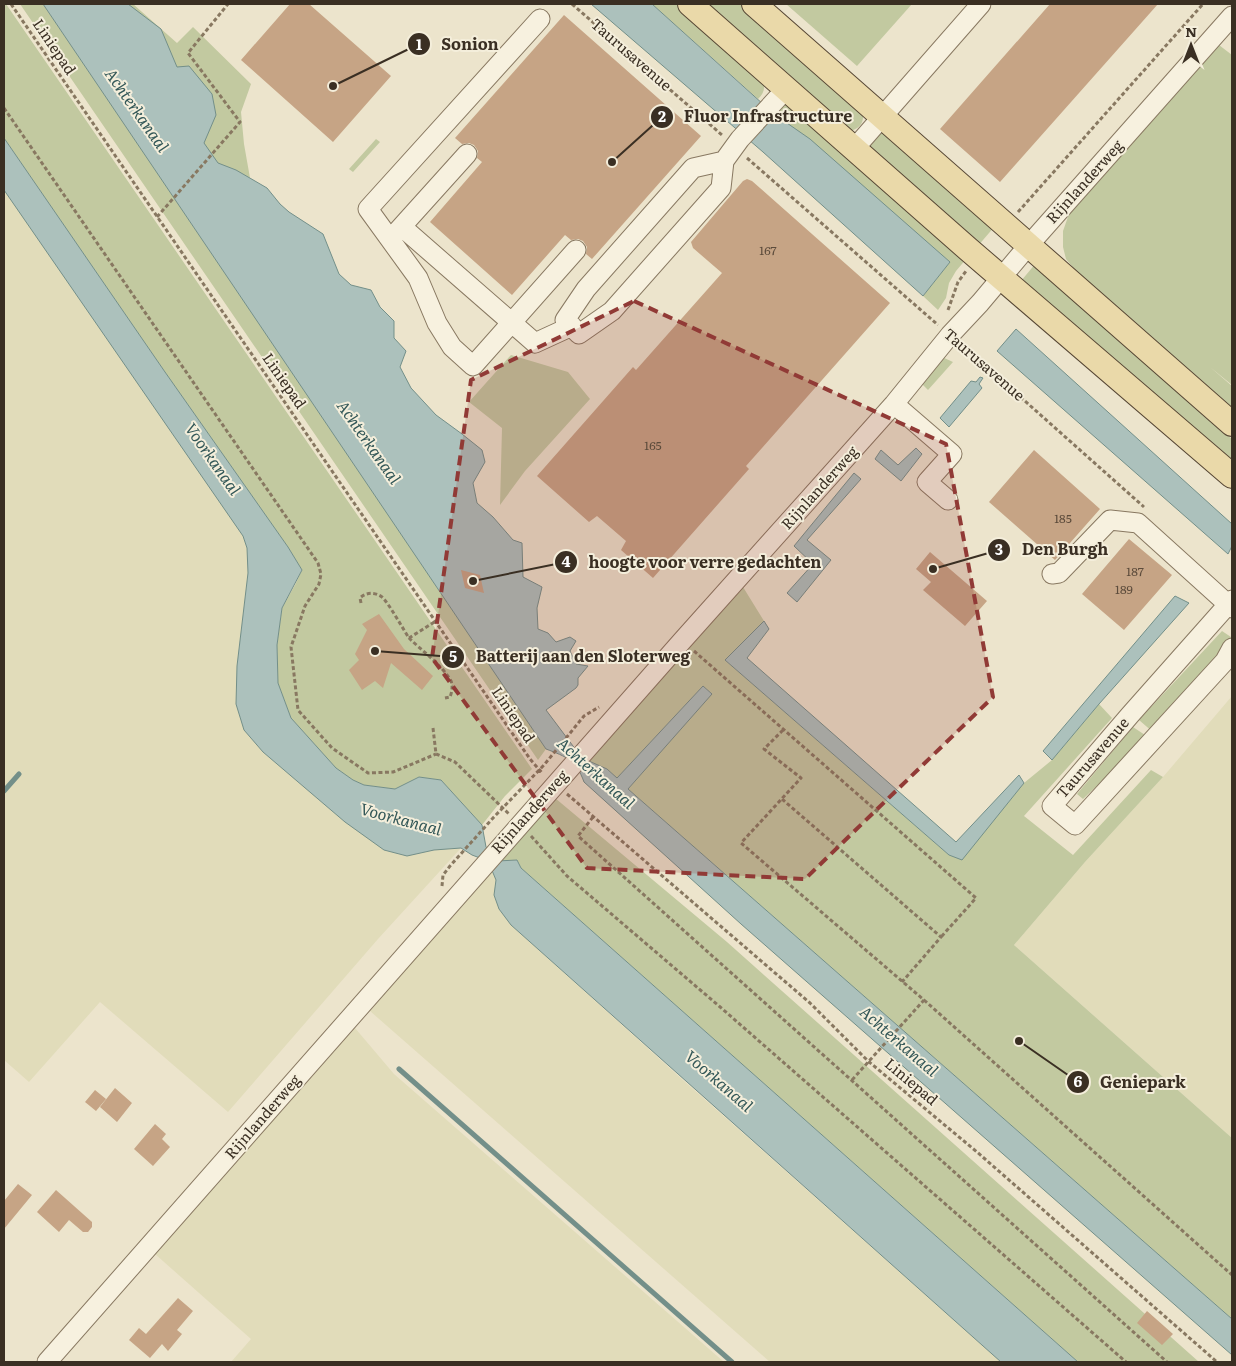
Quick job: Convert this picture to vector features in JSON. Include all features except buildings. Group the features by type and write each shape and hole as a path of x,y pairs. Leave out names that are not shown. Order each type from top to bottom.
{"main road":[{"path":"690,4 779,97 854,148 1232,476"},
{"path":"754,4 1232,424"}],"street":[{"path":"854,148 981,4"},
{"path":"1228,4 1229,19"},
{"path":"540,19 368,209 536,343 572,326"},
{"name":"Rijnlanderweg","path":"47,1362 577,759 894,404 950,335 1229,19"},
{"path":"733,149 721,188 612,311 579,334 565,320 586,289 693,168 733,149 779,97"},
{"path":"396,233 466,154"},
{"path":"396,233 437,323 452,347 473,366 576,250"},
{"path":"894,404 952,454 927,482 948,500"},
{"path":"1052,574 1059,573 1110,520 1138,524 1231,604"},
{"name":"Taurusavenue","path":"1231,604 1130,714 1052,806 1075,825 1225,660 1232,648"}],"path":[{"name":"Liniepad","path":"11,4 538,771"},
{"path":"157,218 240,122 188,53 204,31 228,4"},
{"name":"Taurusavenue","path":"572,4 733,149 950,335 1151,512"},
{"name":"Rijnlanderweg","path":"1006,227 1203,4"},
{"path":"4,108 318,563 321,574 319,584 305,606 291,648 298,710 332,748 368,773 393,772 436,754 455,762 520,824 567,876 1126,1362"},
{"path":"361,603 360,598 364,594 382,597 409,638 444,672 451,682 452,691 450,696 445,698"},
{"path":"409,638 436,621"},
{"path":"682,641 974,900 902,982"},
{"name":"Rijnlanderweg","path":"450,866 544,765 584,716"},
{"path":"433,728 436,754"},
{"path":"783,730 764,748 801,778 742,843 924,1000 1232,1275"},
{"path":"782,799 941,937"},
{"name":"Liniepad","path":"852,1080 578,836 593,817 810,1003 868,1062 978,1152 1217,1362"},
{"path":"924,1000 852,1080 1167,1362"}],"highlighted area":[{"path":"634,301 946,444 993,697 805,879 587,868 432,658 471,380"}],"shaded area":[{"path":"4,190 243,536 247,548 248,573 237,666 244,730 263,752 345,822 434,850 461,848 378,939 228,1112 100,1002 29,1082 4,1060"},
{"path":"1232,696 1232,1138 1014,945"},
{"path":"491,868 496,880 494,895 499,909 511,925 1001,1362 770,1362 370,1011"},
{"path":"355,1028 394,1074 724,1362 231,1362 251,1339 155,1254"}],"green space":[{"path":"4,4 6,4 532,769 505,796 482,825 441,780 419,777 395,789 364,785 353,780 336,768 291,718 278,683 277,645 282,608 302,570 288,547 4,138"},
{"path":"20,4 43,4 546,749 538,760"},
{"path":"109,4 133,4 177,43 193,27 251,84 241,112 250,178 214,170"},
{"path":"652,4 678,4 761,76 764,88 761,96 758,99"},
{"path":"701,4 742,4 862,109 863,120 860,126 850,131"},
{"path":"786,4 912,4 857,66"},
{"path":"1219,45 1232,55 1232,385 1210,367 1232,386 1232,410 1076,271 1066,259 1063,247 1063,231 1069,214"},
{"path":"786,104 795,106 967,258 949,283 946,298 938,310 923,296 950,262 774,114 779,107"},
{"path":"884,133 995,226 977,247 871,149 870,143 878,134"},
{"path":"376,139 380,142 353,172 349,169"},
{"path":"1036,263 1232,439 1232,468 1021,281"},
{"path":"511,355 568,372 590,399 525,471 500,505 502,428 469,402"},
{"path":"942,357 953,362 928,390 920,382"},
{"path":"743,587 764,621 725,660 949,855 962,859 1024,783 1052,760 1099,704 1112,718 1024,816 1073,855 1151,770 1163,777 1085,862 1014,945 1232,1138 1232,1319 628,789 711,693 703,686 617,778 607,769 586,760"},
{"path":"1222,631 1231,637 1219,657 1154,733 1139,720"},
{"path":"1133,727 1148,737 1083,799 1077,794"},
{"path":"555,798 727,942 1199,1362 1078,1362 521,868 517,860 497,861"}],"water":[{"name":"Achterkanaal","path":"43,4 128,4 161,29 177,67 189,66 212,94 216,115 204,143 218,163 236,170 267,188 289,212 323,234 339,274 351,285 371,290 380,307 394,321 394,338 406,351 400,367 411,388 436,415 482,450 485,462 473,483 477,503 493,517 513,540 522,543 523,577 542,587 537,608 538,629 548,633 556,642 570,637 576,641 570,651 576,664 588,666 578,678 576,688 546,710 582,758 607,769 617,778 703,686 712,694 628,789 1232,1319 1232,1355 741,924 584,782 578,769 570,760 546,749"},
{"path":"591,4 652,4 774,114 810,139 950,262 923,296 763,152"},
{"name":"Voorkanaal","path":"4,138 288,547 302,570 282,608 277,645 278,683 291,718 336,768 364,785 395,789 419,777 441,780 482,825 486,847 497,861 517,860 521,868 1078,1362 1001,1362 511,925 499,909 494,895 496,880 491,868 480,858 461,848 434,850 407,856 384,850 345,822 263,752 244,730 236,704 237,666 248,573 247,548 243,536 4,190"},
{"path":"1016,329 1232,524 1232,546 1228,554 997,351"},
{"path":"980,377 983,378 979,384 982,388 949,427 940,418 971,381 976,382"},
{"path":"916,448 922,454 901,481 875,459 881,450 898,465"},
{"path":"854,473 861,479 807,540 831,560 797,602 787,593 813,564 794,546"},
{"path":"1175,596 1189,603 1052,760 1043,751"},
{"path":"764,621 769,629 747,658 956,842 1019,775 1024,783 962,860 949,855 725,660"}],"waterway":[{"path":"4,791 19,774"},
{"path":"399,1069 732,1362"}],"place":[{"name":"Sonion","path":"333,86"},
{"name":"Fluor Infrastructure","path":"612,162"},
{"name":"Den Burgh","path":"933,569"},
{"name":"hoogte voor verre gedachten","path":"473,581"},
{"name":"Batterij aan den Sloterweg","path":"375,651"},
{"name":"Geniepark","path":"1019,1041"}]}
